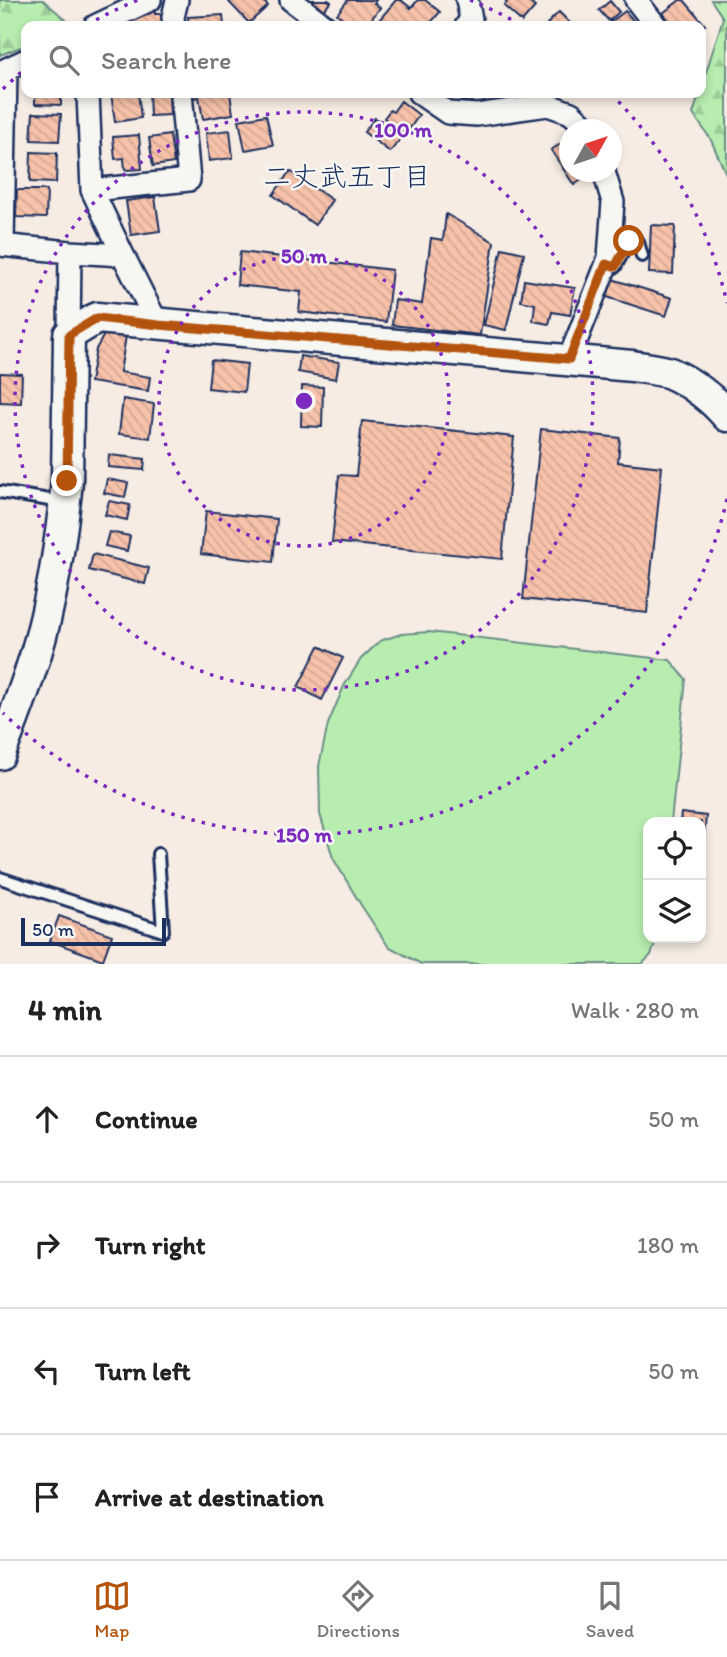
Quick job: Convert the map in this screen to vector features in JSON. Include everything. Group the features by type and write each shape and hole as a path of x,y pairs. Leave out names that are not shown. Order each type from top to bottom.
{"street":[{"path":"106,21 150,0"},
{"path":"173,21 177,0"},
{"path":"291,0 319,21"},
{"path":"467,0 470,21"},
{"path":"636,0 652,21"},
{"path":"21,62 3,71 1,245 123,255"},
{"path":"88,98 92,190 159,325"},
{"path":"92,190 189,180 181,98"},
{"path":"426,98 448,113 477,115 548,105 571,113 577,119"},
{"path":"569,359 609,258 613,202 607,182"},
{"path":"0,754 31,671 49,597 65,503 70,252"},
{"path":"69,335 97,318 632,366 670,373 697,389 727,416"}],"lane":[{"path":"606,264 615,267 629,241 638,242 642,256"},
{"path":"0,492 65,503"},
{"path":"0,878 163,931 158,854"}],"green space":[{"path":"0,0 43,0 67,21 21,21 21,47 0,55"},
{"path":"711,0 727,0 727,176 710,138 693,114 698,98 706,98 706,72 723,18"},
{"path":"429,632 670,660 686,679 672,817 643,817 643,943 655,943 651,955 642,964 421,964 388,946 333,858 320,814 319,766 328,724 344,686 361,659 380,641 401,634"}],"building":[{"path":"262,0 268,6 251,21 247,21 229,2"},
{"path":"302,0 328,0 331,2 318,16"},
{"path":"348,0 376,0 374,3 380,8 370,21 346,21 337,14"},
{"path":"396,0 401,0 411,8 418,0 425,0 440,12 432,21 378,21"},
{"path":"505,0 527,0 535,7 521,21 504,6 507,2"},
{"path":"680,0 684,0 702,21 669,21 663,13"},
{"path":"610,1 619,12 609,21 599,10"},
{"path":"140,10 155,10 155,14 161,14 162,21 131,21 131,16"},
{"path":"625,11 634,21 612,21"},
{"path":"559,12 568,21 550,21"},
{"path":"223,15 224,21 188,21 188,17"},
{"path":"35,98 61,98 61,105 35,104"},
{"path":"112,98 139,98 141,118 115,122"},
{"path":"149,98 169,98 170,115 150,116"},
{"path":"199,98 231,98 233,114 203,119"},
{"path":"461,98 474,98 469,104"},
{"path":"401,101 419,115 406,134 384,118 390,110 393,112"},
{"path":"33,113 61,114 59,141 31,140"},
{"path":"266,115 273,145 245,150 239,120"},
{"path":"375,118 401,138 390,152 364,132"},
{"path":"230,130 233,158 209,161 206,133"},
{"path":"139,135 142,169 125,170 124,158 115,159 113,137"},
{"path":"170,135 174,163 153,166 149,138"},
{"path":"559,145 559,162 551,150"},
{"path":"31,152 57,153 56,183 30,182"},
{"path":"290,171 332,200 315,225 273,195"},
{"path":"17,190 47,190 46,218 16,217"},
{"path":"155,197 160,231 131,235 126,201"},
{"path":"446,214 494,242 480,335 392,325 395,300 422,304 431,238 443,240"},
{"path":"651,225 675,226 673,274 649,273"},
{"path":"502,248 524,253 506,330 484,325"},
{"path":"240,252 392,270 386,322 299,312 301,292 237,285"},
{"path":"612,279 672,298 666,316 607,297"},
{"path":"524,280 575,288 570,315 552,312 549,324 533,321 535,304 521,301"},
{"path":"105,333 126,336 120,372 150,377 148,391 90,382 96,349"},
{"path":"300,356 339,362 336,379 298,372"},
{"path":"211,360 247,364 244,392 208,388"},
{"path":"0,373 22,374 21,403 0,402"},
{"path":"302,386 323,387 322,427 301,426"},
{"path":"123,399 154,404 150,438 119,434"},
{"path":"362,421 514,437 502,559 332,542 339,475 356,476"},
{"path":"541,429 620,438 618,462 662,467 647,613 523,599"},
{"path":"109,455 145,459 144,470 108,467"},
{"path":"107,479 128,483 125,497 104,493"},
{"path":"109,501 130,505 127,520 105,515"},
{"path":"206,511 277,519 273,562 201,554"},
{"path":"109,532 130,536 127,551 105,546"},
{"path":"93,554 149,568 145,584 89,570"},
{"path":"319,646 343,658 322,700 298,687"},
{"path":"681,813 706,816 706,817 681,817"},
{"path":"59,916 112,935 103,960 50,941"}],"district":[{"name":"二丈武五丁目","path":"347,176"}],"route":[{"path":"67,481 69,335 97,318 569,359 606,264 615,267 629,241"}]}
